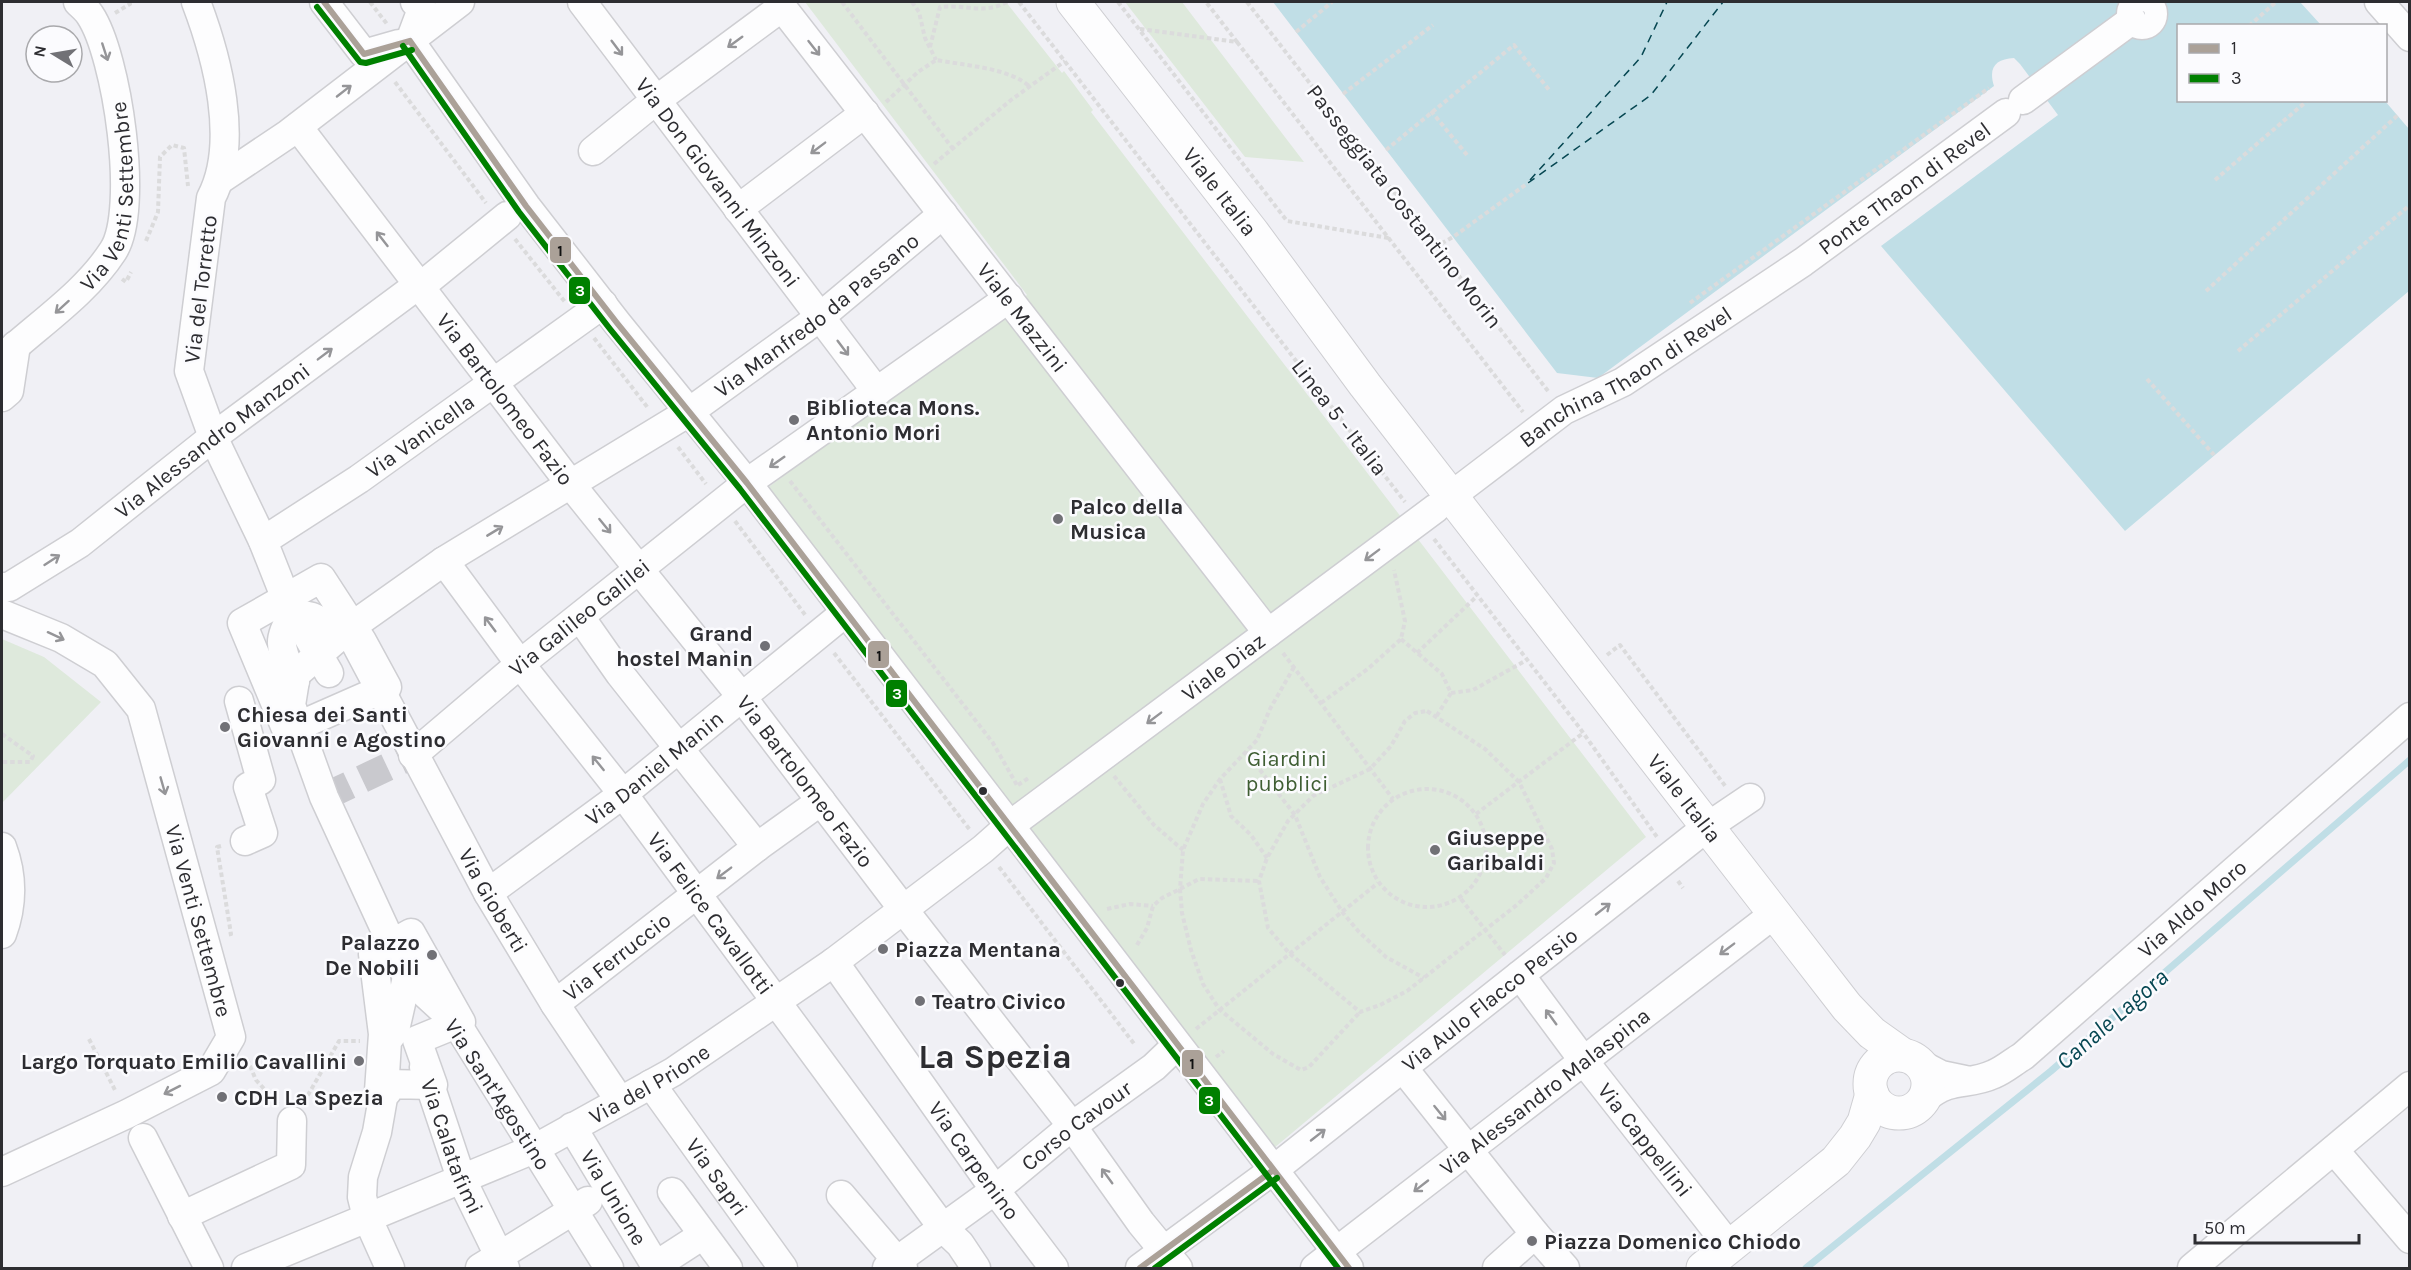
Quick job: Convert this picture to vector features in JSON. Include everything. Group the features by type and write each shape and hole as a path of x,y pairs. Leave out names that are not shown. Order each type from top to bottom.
{"main road":[{"name":"Viale Italia","path":"1073,2 1253,233 1365,385 1364,416 1426,510 1490,577 1521,587 1847,1007 1872,1033 1912,1060"},
{"name":"Viale Italia","path":"1847,1007 1861,1034 1872,1083"},
{"path":"1703,1269 1836,1161 1864,1144 1914,1106 1928,1081 1912,1060 1894,1055 1885,1059 1872,1083 1864,1122 1836,1161"},
{"path":"1872,1083 1881,1107 1896,1113 1914,1106"}],"street":[{"name":"Via Venti Settembre","path":"9,351 62,307 94,276 115,248 124,213 126,178 120,119 106,51 90,15 78,2"},
{"name":"Via del Torretto","path":"196,2 210,38 223,99 216,189 189,371 213,437 263,542 290,606 323,663"},
{"path":"324,2 364,54 460,2"},
{"path":"216,189 298,127 401,36 422,9 415,2"},
{"name":"Via Don Giovanni Minzoni","path":"582,2 877,392"},
{"path":"593,151 780,4"},
{"name":"Viale Mazzini","path":"780,4 943,214 999,305 1268,633"},
{"path":"2388,5 2409,37"},
{"name":"Ponte Thaon di Revel","path":"1803,262 2147,10"},
{"path":"401,36 526,206 747,483 1272,1171 1333,1263"},
{"path":"738,209 867,116"},
{"name":"Via Bartolomeo Fazio","path":"298,127 422,284 572,486 741,696 1072,1126 1141,1223 1171,1260"},
{"name":"Via Manfredo da Passano","path":"323,663 348,629 444,561 572,486 689,412 820,317 943,214"},
{"name":"Via Alessandro Manzoni","path":"2,587 9,587 80,543 213,437 422,284 504,219"},
{"name":"Banchina Thaon di Revel","path":"1426,510 1564,410 1623,382 1803,262"},
{"name":"Via Vanicella","path":"263,542 359,479 603,304"},
{"name":"Via Galileo Galilei","path":"413,755 639,567 747,483 999,305"},
{"path":"2,397 9,391 9,351"},
{"name":"Viale Diaz","path":"1009,826 1388,543 1426,510"},
{"name":"Via Felice Cavallotti","path":"444,561 520,664 623,794 943,1228 960,1244 976,1269"},
{"path":"295,681 296,674 323,663 342,670 360,670 377,685 297,721 287,731 242,623 290,606 321,578 348,629"},
{"path":"290,606 312,617 348,629"},
{"path":"290,606 280,646 295,681"},
{"name":"Via Daniel Manin","path":"488,893 623,794 846,612"},
{"name":"Via Venti Settembre","path":"2,614 61,638 105,664 141,709 231,1037 211,1071 127,1114 2,1172"},
{"path":"580,617 620,674 757,847"},
{"name":"Via Gioberti","path":"348,629 387,687 377,685"},
{"path":"297,721 311,683 323,663"},
{"name":"Via Sant'Agostino","path":"295,681 291,705 328,807 407,977 456,1023 609,1269"},
{"name":"Via Gioberti","path":"377,685 488,893 555,1004 620,1101"},
{"path":"239,701 261,780 248,787 263,833 245,841"},
{"name":"Via Aldo Moro","path":"1914,1106 1941,1086 1995,1074 2023,1056 2409,717"},
{"name":"Via Ferruccio","path":"555,1004 757,847 821,801"},
{"name":"Via Aulo Flacco Persio","path":"1140,1269 1171,1260 1272,1171 1707,827 1745,802"},
{"name":"Via del Prione","path":"246,1269 534,1149 673,1072 834,962 984,848 1009,826"},
{"path":"2,847 10,877 11,899 2,934"},
{"name":"Via Alessandro Malaspina","path":"1333,1263 1468,1149 1774,914"},
{"path":"384,1092 387,1092 388,1084 433,1085 417,1040 461,1022 411,933 373,954 388,1035"},
{"name":"Via Carpenino","path":"834,962 995,1190 1054,1269"},
{"name":"Via Cappellini","path":"1520,975 1582,1060 1729,1246"},
{"path":"331,1234 363,1177 377,1132 384,1092 388,1035 407,977"},
{"name":"Via Calatafimi","path":"388,1035 417,1046 461,1178 495,1265"},
{"name":"Corso Cavour","path":"895,1266 995,1190 1072,1126 1154,1067 1177,1046"},
{"name":"Via Aldo Moro","path":"1912,1060 1941,1075 1965,1080"},
{"path":"1403,1068 1565,1269"},
{"name":"Via Sapri","path":"651,1084 783,1269"},
{"path":"2192,1269 2409,1086"},
{"path":"182,1216 291,1165 292,1121"},
{"name":"Via Unione","path":"572,1127 656,1268"},
{"path":"143,1138 209,1269"},
{"path":"2334,1150 2409,1239"},
{"path":"363,1177 362,1197 367,1217 390,1269"},
{"path":"495,1265 608,1188"},
{"path":"672,1192 728,1269"},
{"path":"841,1195 895,1266"},
{"path":"1497,1269 1535,1234"},
{"path":"656,1268 703,1235"}],"path":[{"path":"370,2 401,36"},
{"path":"842,2 953,149"},
{"path":"912,2 919,12 936,60"},
{"path":"930,47 940,7 955,5 977,10 999,6 1007,2"},
{"name":"Linea 5 - Italia","path":"1019,2 1426,510 1657,836 1582,734"},
{"path":"1118,2 1287,222 1389,238"},
{"path":"1206,2 1538,431"},
{"name":"Passeggiata Costantino Morin","path":"1247,2 1435,247 1564,410"},
{"path":"1296,32 1332,2"},
{"path":"2250,24 2276,2"},
{"path":"1344,94 1433,25"},
{"path":"1139,29 1237,42"},
{"path":"1386,150 1514,45 1549,90"},
{"path":"867,116 936,60 983,67 1024,81 1030,87"},
{"path":"915,177 953,149 1011,100 1065,61"},
{"path":"389,75 504,219 1135,1045"},
{"path":"1690,303 1989,88"},
{"path":"2215,180 2306,102"},
{"path":"1431,111 1467,155"},
{"path":"2206,291 2398,115"},
{"path":"144,244 158,212 158,164 167,148 172,145 183,148 189,195 216,189"},
{"path":"1435,247 1453,237 1528,183"},
{"path":"2238,351 2409,205"},
{"path":"106,260 126,282 135,263"},
{"path":"2147,379 2214,455"},
{"path":"777,463 993,743 1018,785 1017,791"},
{"path":"1426,510 1476,597 1582,734 1476,814"},
{"path":"1321,703 1369,668 1401,639 1405,621 1388,543"},
{"path":"1417,653 1476,597"},
{"path":"1268,633 1393,799"},
{"path":"1401,639 1442,674 1451,693"},
{"name":"Viale Italia","path":"1599,650 1605,657 1620,645 1745,802"},
{"path":"1451,693 1473,690 1525,661"},
{"path":"1294,667 1270,709 1257,740 1220,779 1203,804 1183,850 1180,889 1182,913 1191,950 1203,984 1219,1009 1273,1054 1301,1070 1309,1067 1360,1012 1407,991 1424,978 1485,931 1546,878 1554,863 1551,849 1519,782 1485,749 1437,717 1427,711 1415,713 1406,721 1391,746 1370,769 1313,796 1288,821 1267,858 1260,881 1268,928 1289,954 1360,1012"},
{"path":"1437,717 1451,693"},
{"path":"2,734 33,756 30,762 2,762"},
{"path":"1246,752 1295,815 1320,877 1343,913 1359,932 1386,957 1424,978"},
{"path":"1101,758 1154,825 1183,850"},
{"path":"1220,779 1231,816 1251,835 1267,858"},
{"path":"1428,788 1447,792 1463,801 1476,814 1484,831 1486,850 1483,869 1461,899 1443,906 1425,908 1407,904 1391,896 1378,883 1370,866 1367,847 1370,828 1379,812 1393,799 1410,790 1428,788"},
{"path":"217,847 231,934"},
{"path":"1137,945 1147,928 1153,906 1162,898 1199,879 1260,881"},
{"path":"1202,1023 1378,883"},
{"path":"1461,899 1520,975"},
{"path":"1107,909 1130,904 1153,906"},
{"path":"243,1049 256,1080 292,1121 339,1041 388,1035"},
{"path":"89,1039 121,1101"}],"green space":[{"name":"Giardini pubblici","path":"805,2 1006,2 1062,73 1064,71 1093,110 1091,112 1646,837 1274,1148 766,489 1027,295"},
{"path":"1125,2 1182,2 1304,162 1245,157"},
{"path":"2,639 44,657 101,702 2,803"}],"water":[{"path":"1273,2 2300,2 2320,24 2177,24 2177,102 2386,102 2409,129 2409,291 2125,531 1881,246 2058,115 2014,58 2002,60 1995,65 1992,74 1994,86 1598,378 1557,373"}],"waterway":[{"name":"Canale Lagora","path":"1806,1268 2051,1071 2410,760"}],"ferry route":[{"path":"1530,180 1641,57 1667,2"},
{"path":"1528,183 1651,95 1723,2"}],"tunnel":[{"path":"324,797 413,755"}],"transit line":[{"name":"1","path":"324,2 364,54 410,41"},
{"name":"3","path":"317,7 360,62 366,63 412,50"},
{"name":"1","path":"410,41 526,206 617,323 747,483 1349,1268"},
{"name":"3","path":"403,46 519,212 610,329 740,489 1338,1268"},
{"name":"1","path":"1140,1268 1272,1171"},
{"name":"3","path":"1155,1268 1277,1178"}],"place":[{"name":"Biblioteca Mons. Antonio Mori","path":"794,420"},
{"name":"Palco della Musica","path":"1058,519"},
{"name":"Grand hostel Manin","path":"765,646"},
{"name":"Chiesa dei Santi Giovanni e Agostino","path":"225,727"},
{"name":"Giuseppe Garibaldi","path":"1435,850"},
{"name":"Piazza Mentana","path":"883,949"},
{"name":"Palazzo De Nobili","path":"432,955"},
{"name":"Teatro Civico","path":"920,1001"},
{"name":"Largo Torquato Emilio Cavallini","path":"359,1061"},
{"name":"CDH La Spezia","path":"222,1097"},
{"name":"Piazza Domenico Chiodo","path":"1532,1241"}],"district":[{"name":"La Spezia","path":"995,1056"}]}
